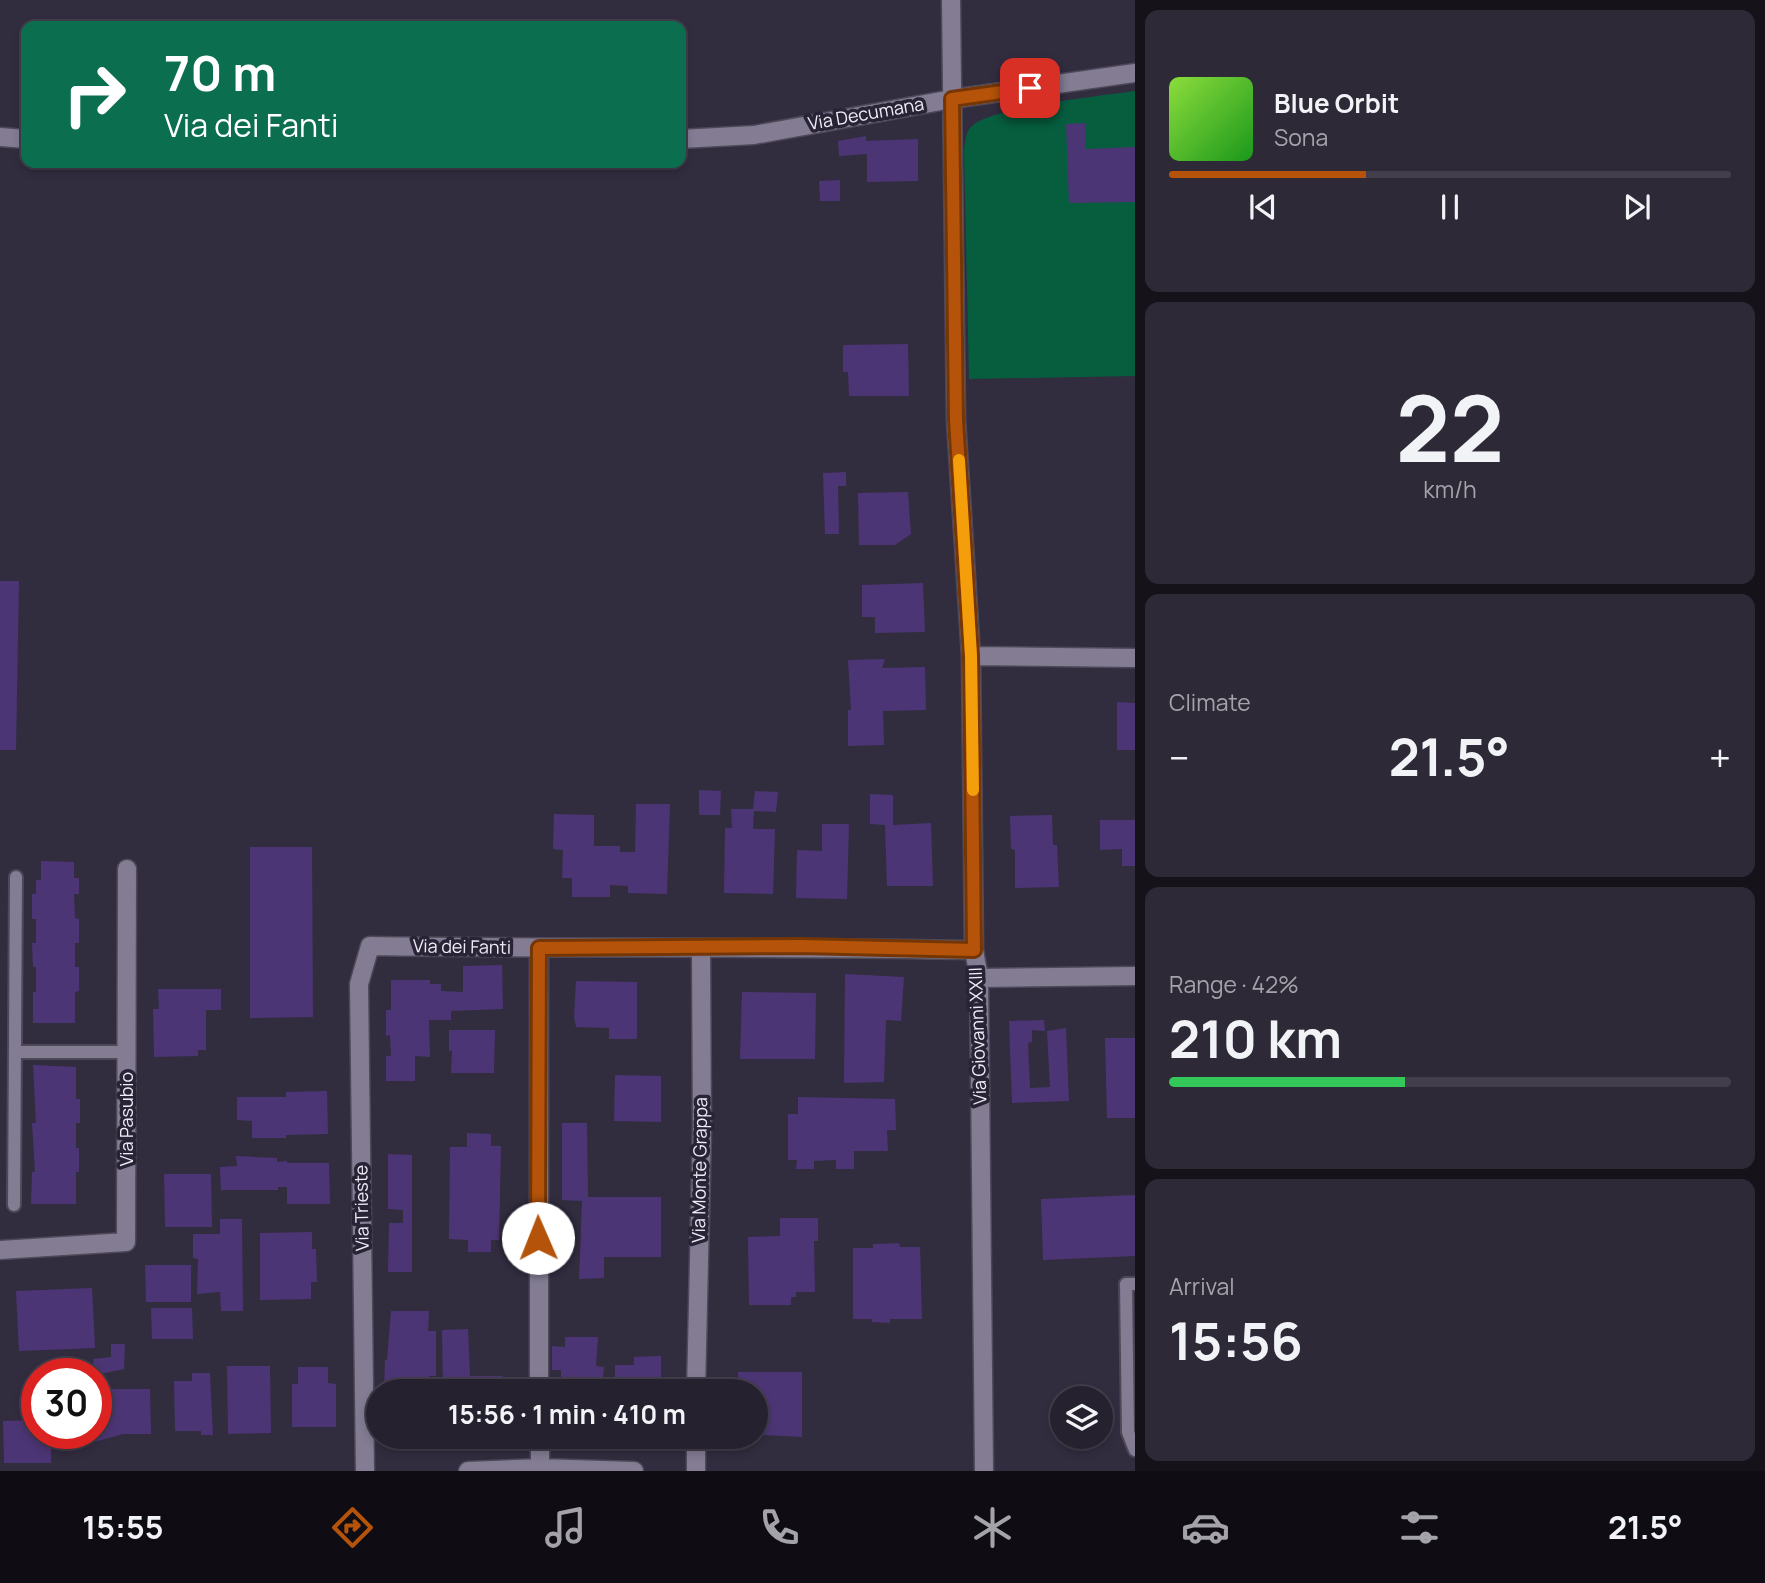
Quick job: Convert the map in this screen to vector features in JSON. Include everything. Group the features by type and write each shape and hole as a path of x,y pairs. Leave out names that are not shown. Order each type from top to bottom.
{"street":[{"name":"Via Giovanni XXIII","path":"951,0 956,420 971,656 974,950 979,978 984,1471"},
{"name":"Via Decumana","path":"686,139 754,135 952,99 1135,73"},
{"path":"0,137 21,139"},
{"path":"971,656 1135,658"},
{"name":"Via Pasubio","path":"0,1250 126,1242 127,869"},
{"name":"Via dei Fanti","path":"370,946 701,949 801,946 974,950"},
{"name":"Via Trieste","path":"365,1471 359,984 370,946"},
{"path":"539,948 539,1379"},
{"name":"Via Monte Grappa","path":"696,1379 702,1128 701,949"},
{"path":"979,978 1135,976"},
{"path":"540,1449 540,1468"},
{"path":"695,1471 696,1449"},
{"path":"468,1471 540,1468 634,1471"}],"lane":[{"path":"15,1205 16,877"},
{"path":"15,1052 127,1052"},
{"path":"1135,1284 1126,1284 1131,1386 1128,1432 1135,1450"}],"green space":[{"path":"1135,91 1135,376 969,379 964,151 968,131 982,119 1023,108"}],"building":[{"path":"1085,123 1086,149 1135,147 1135,202 1069,203 1066,124"},
{"path":"866,136 866,141 918,139 918,181 867,182 867,154 839,156 838,141"},
{"path":"840,180 840,201 820,201 819,181"},
{"path":"908,344 909,396 849,396 848,372 843,372 843,345"},
{"path":"846,472 846,486 838,486 839,534 825,534 823,473"},
{"path":"908,492 911,534 895,545 859,545 858,493"},
{"path":"0,581 19,581 16,750 0,750"},
{"path":"923,583 925,632 875,633 875,617 862,617 862,585"},
{"path":"885,659 882,668 925,667 926,710 883,711 884,745 848,746 848,710 851,710 848,660"},
{"path":"1117,702 1135,703 1135,750 1117,750"},
{"path":"699,790 721,791 720,815 699,815"},
{"path":"755,791 778,792 776,812 754,811 753,829 775,829 773,894 724,893 725,828 732,828 731,809 753,809"},
{"path":"870,794 893,795 893,825 931,823 933,886 887,886 885,825 870,824"},
{"path":"636,804 670,804 667,894 628,893 628,886 610,885 610,897 572,897 572,878 562,878 563,850 553,849 554,814 594,815 594,846 620,846 620,852 635,852"},
{"path":"1052,815 1059,887 1015,888 1015,850 1011,849 1010,816"},
{"path":"1100,820 1135,820 1135,866 1122,866 1122,849 1100,850"},
{"path":"822,824 849,824 847,899 796,898 797,850 822,851"},
{"path":"250,847 312,847 313,1017 250,1018"},
{"path":"41,861 74,862 74,878 79,878 79,894 74,894 75,918 79,919 79,943 75,943 79,991 75,992 75,1023 33,1023 36,967 33,967 32,943 36,943 36,919 32,919 32,894 36,894 36,880 41,880"},
{"path":"502,965 503,1009 451,1011 451,1020 429,1020 430,1057 415,1056 415,1081 386,1081 386,1056 391,1056 390,1035 386,1036 386,1010 391,1010 391,980 430,980 430,984 441,984 441,991 463,992 463,966"},
{"path":"845,974 904,977 901,1021 886,1020 884,1082 844,1083"},
{"path":"576,981 637,982 637,1039 609,1039 609,1028 576,1027"},
{"path":"158,989 221,989 221,1010 206,1010 206,1050 198,1050 198,1056 154,1057 153,1009 159,1009"},
{"path":"742,992 816,993 815,1059 740,1059"},
{"path":"1044,1020 1045,1031 1032,1030 1032,1042 1028,1043 1030,1088 1050,1087 1047,1031 1066,1028 1069,1101 1012,1103 1009,1021"},
{"path":"449,1030 495,1030 494,1073 451,1073"},
{"path":"1105,1038 1135,1038 1135,1118 1107,1118"},
{"path":"33,1065 76,1067 76,1099 80,1099 80,1123 76,1123 79,1172 76,1172 76,1204 31,1204 32,1172 35,1172 32,1123 36,1123"},
{"path":"615,1075 661,1076 661,1122 614,1121"},
{"path":"327,1091 328,1134 252,1138 252,1121 237,1120 237,1097 286,1097 286,1092"},
{"path":"798,1097 895,1099 896,1130 887,1130 888,1151 854,1151 854,1169 836,1169 836,1160 814,1161 814,1169 796,1169 797,1160 788,1160 788,1114 798,1114"},
{"path":"562,1123 587,1123 588,1197 661,1197 661,1257 604,1257 604,1278 579,1279 582,1201 562,1200"},
{"path":"467,1133 491,1134 491,1146 501,1146 499,1240 491,1240 491,1252 468,1252 468,1240 449,1239 450,1147 467,1147"},
{"path":"388,1154 412,1155 412,1272 388,1272 389,1223 403,1223 403,1210 388,1209"},
{"path":"236,1156 277,1158 277,1162 287,1163 329,1163 330,1204 287,1204 287,1187 278,1187 278,1190 221,1190 220,1167 237,1166"},
{"path":"164,1174 211,1174 212,1227 165,1227"},
{"path":"1135,1195 1135,1256 1043,1260 1041,1199"},
{"path":"780,1218 818,1218 818,1241 814,1241 815,1292 796,1292 796,1297 791,1297 791,1305 749,1305 748,1237 780,1236"},
{"path":"220,1219 242,1219 243,1311 221,1311 220,1292 197,1294 198,1259 193,1258 193,1234 220,1234"},
{"path":"312,1232 312,1249 316,1249 317,1282 311,1282 311,1299 260,1300 260,1233"},
{"path":"899,1243 900,1247 920,1247 922,1319 890,1319 890,1323 853,1319 853,1248 873,1248 873,1244"},
{"path":"145,1265 191,1265 191,1302 146,1302"},
{"path":"92,1288 95,1348 19,1351 16,1291"},
{"path":"151,1308 192,1308 193,1339 152,1339"},
{"path":"391,1311 429,1311 428,1331 436,1331 436,1376 429,1376 429,1379 384,1379"},
{"path":"468,1329 470,1376 503,1376 503,1379 443,1379 442,1330"},
{"path":"565,1337 598,1337 596,1366 604,1367 603,1379 561,1379 561,1370 552,1370 552,1346 565,1347"},
{"path":"111,1344 125,1344 124,1369 112,1372 112,1358 102,1358 111,1357"},
{"path":"661,1356 661,1379 615,1379 615,1365 634,1365 634,1357"},
{"path":"227,1366 270,1366 271,1433 228,1434"},
{"path":"298,1367 328,1367 328,1383 336,1384 336,1427 292,1427 292,1384 298,1384"},
{"path":"738,1372 802,1372 802,1437 768,1435 768,1379 738,1379"},
{"path":"192,1373 210,1373 213,1435 201,1435 201,1431 175,1431 174,1381 192,1381"},
{"path":"112,1389 150,1389 151,1434 123,1434 112,1437"},
{"path":"21,1420 21,1449 51,1449 51,1463 4,1463 3,1421"}],"slow traffic":[{"path":"959,460 971,656 973,790"}],"route":[{"path":"538,1238 539,948 701,949 801,946 974,950 971,656 956,420 952,99 1030,88"}]}
